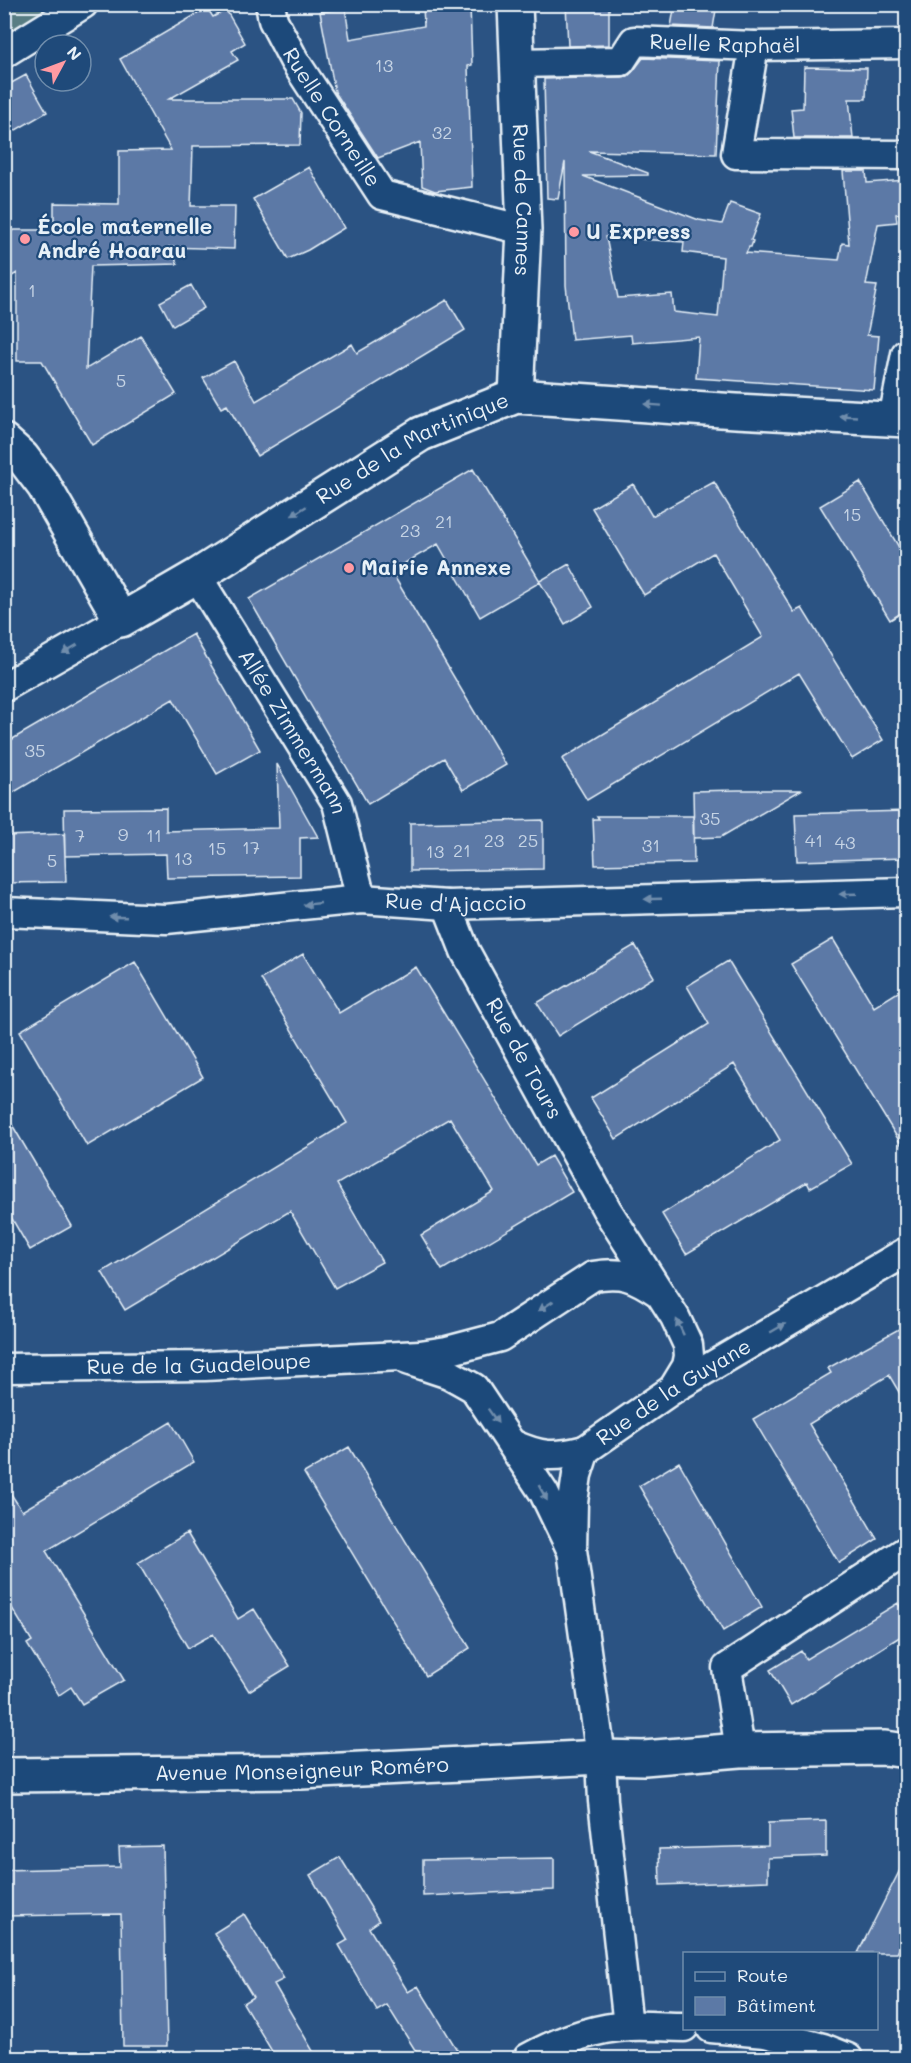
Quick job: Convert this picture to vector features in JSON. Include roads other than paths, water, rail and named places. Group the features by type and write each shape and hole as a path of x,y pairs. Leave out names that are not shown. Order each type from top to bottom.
{"street":[{"path":"4,53 83,4"},
{"name":"Ruelle Corneille","path":"270,4 273,20 294,60 382,195 524,230"},
{"name":"Rue de Cannes","path":"515,4 524,230 516,396"},
{"name":"Ruelle Raphaël","path":"517,63 621,61 634,41 754,46 906,44"},
{"path":"754,46 736,154 906,155"},
{"path":"900,419 906,354"},
{"name":"Rue de la Martinique","path":"4,687 197,576 421,434 516,396 736,411 900,419"},
{"path":"4,441 22,457 44,486 121,620"},
{"name":"Allée Zimmermann","path":"197,576 337,803 361,899"},
{"name":"Rue d'Ajaccio","path":"4,912 166,919 361,899 447,905 906,892"},
{"name":"Rue de Tours","path":"447,905 465,951 607,1210 675,1317 688,1345 687,1366 673,1389"},
{"name":"Rue de Tours","path":"593,1276 604,1256 609,1233 607,1210"},
{"name":"Rue de la Guyane","path":"601,1757 572,1550 573,1502 577,1475 585,1450 673,1389 906,1252"},
{"path":"593,1276 608,1273 624,1274 639,1279 658,1292"},
{"name":"Rue de la Guadeloupe","path":"4,1368 205,1366 447,1351 500,1337 593,1276"},
{"path":"474,1388 480,1370 500,1337"},
{"name":"Rue de la Guadeloupe","path":"393,1356 449,1374 474,1388 544,1493 572,1550"},
{"path":"513,1444 544,1455 562,1456 585,1450"},
{"path":"740,1750 727,1668 906,1551"},
{"name":"Avenue Monseigneur Roméro","path":"4,1775 301,1772 601,1757 644,1758 740,1750 901,1756"},
{"path":"601,1757 603,1801 628,2026"},
{"path":"528,2058 587,2033 628,2026 683,2027"},
{"path":"733,2030 765,2033 823,2048 848,2058"}],"place":[{"name":"U Express","path":"574,232"},
{"name":"École maternelle André Hoarau","path":"25,239"},
{"name":"Mairie Annexe","path":"349,568"}]}
